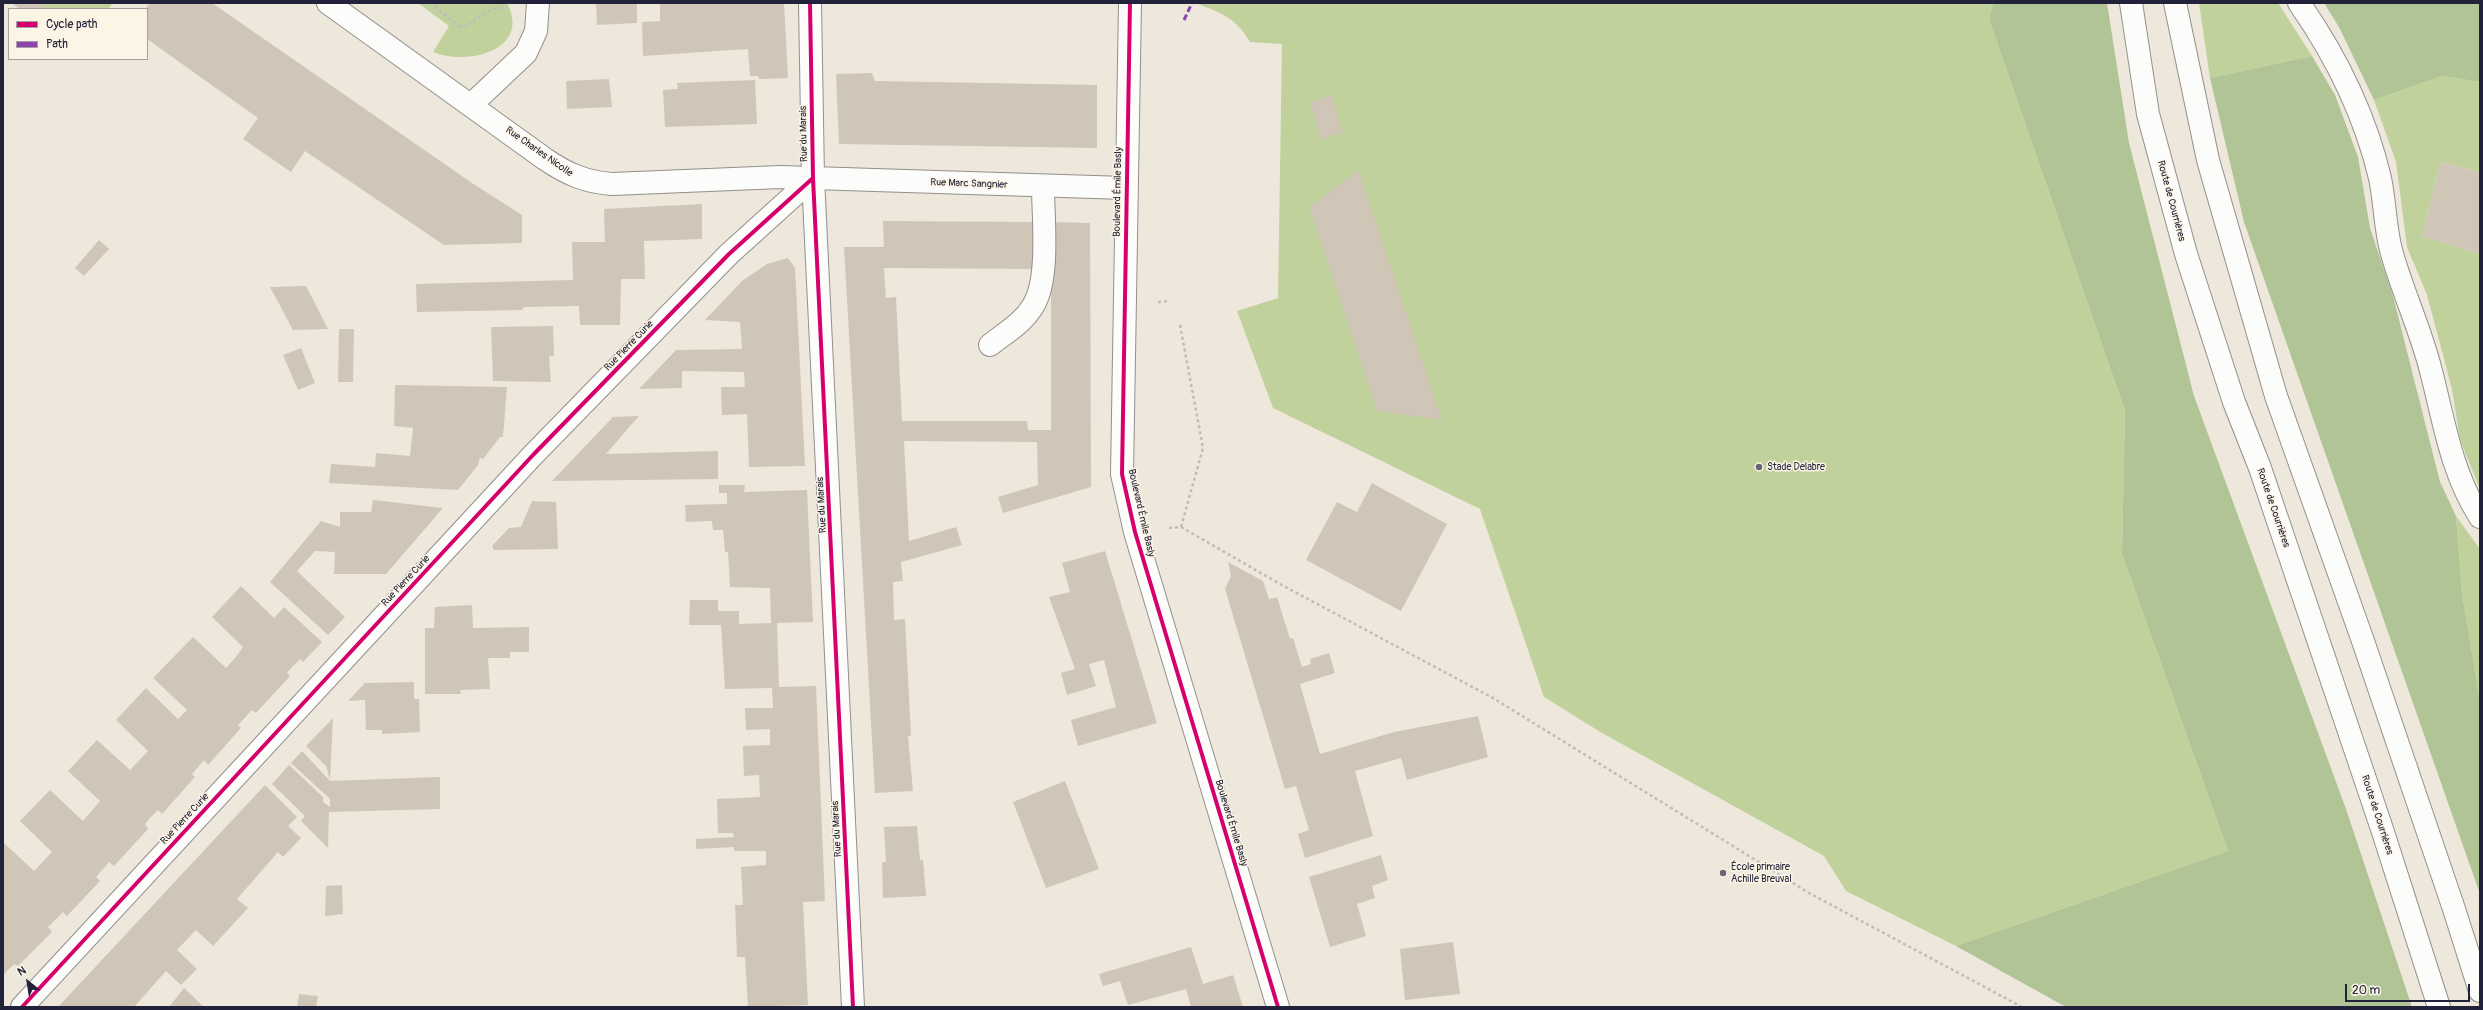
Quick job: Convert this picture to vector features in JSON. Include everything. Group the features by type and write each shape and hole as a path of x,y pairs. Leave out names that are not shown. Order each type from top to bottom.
{"street":[{"name":"Rue Charles Nicolle","path":"328,3 472,104 561,169 575,177 592,183 612,184 756,177 813,178"},
{"path":"472,104 526,53 536,31 538,3"},
{"name":"Rue du Marais","path":"810,3 813,178 854,1007"},
{"name":"Boulevard Émile Basly","path":"1130,3 1125,188 1122,474 1135,532 1278,1007"},
{"name":"Route de Courrières","path":"2131,3 2148,114 2186,254 2234,402 2260,468 2378,818 2439,1007"},
{"path":"2174,3 2208,160 2276,396 2363,641 2454,909 2480,991"},
{"path":"2299,3 2315,25 2357,106 2380,178 2391,250 2431,370 2452,458 2470,501 2480,516"},
{"name":"Rue Marc Sangnier","path":"813,178 1125,188"},
{"name":"Rue Pierre Curie","path":"22,1007 533,455 729,254 813,178"},
{"path":"990,345 1018,323 1033,306 1043,273 1044,186"}],"path":[{"path":"430,3 462,28 492,9 509,7"},
{"path":"1180,325 1203,448 1181,526 1280,584 1493,698 1809,893 2022,1007"}],"green space":[{"path":"42,3 113,3 109,8 46,8"},
{"path":"418,3 507,3 512,19 511,33 503,43 492,51 478,55 462,57 447,56 433,52 449,26"},
{"name":"Stade Delabre","path":"1195,3 1993,3 1989,19 2125,411 2122,554 2228,851 1956,946 1846,891 1824,856 1602,733 1544,697 1480,509 1273,408 1237,311 1278,298 1282,44 1250,42 1233,21 1220,13"},
{"path":"1993,3 2107,3 2129,143 2194,396 2346,809 2412,1007 2066,1007 1956,946 2228,851 2122,554 2125,411 1989,19"},
{"path":"2199,3 2278,3 2312,56 2210,78"},
{"path":"2324,3 2480,3 2480,82 2442,76 2374,100 2339,27"},
{"path":"2312,56 2335,95 2358,157 2370,228 2393,296 2440,482 2456,516 2462,594 2480,701 2480,894 2244,222 2210,78"},
{"path":"2442,76 2480,82 2480,172 2441,162 2422,236 2480,254 2480,489 2460,440 2452,389 2427,295 2407,247 2396,162 2374,100"},
{"path":"2456,516 2480,549 2480,701 2462,594"}],"building":[{"path":"12,3 42,3 46,8 18,8"},
{"path":"150,3 212,3 472,183 522,215 522,243 444,245 305,151 291,172 243,139 258,118 148,40 148,8 146,8"},
{"path":"596,3 637,3 637,23 597,25"},
{"path":"660,3 784,3 788,78 759,79 758,76 750,76 748,49 643,56 642,22 660,21"},
{"path":"872,73 875,81 1097,85 1097,148 839,144 836,74"},
{"path":"609,79 612,107 567,109 566,81"},
{"path":"755,80 757,124 665,127 663,90 678,89 677,83"},
{"path":"1332,95 1343,133 1321,139 1310,102"},
{"path":"2441,162 2480,172 2480,254 2422,236"},
{"path":"1358,170 1442,420 1377,411 1309,207"},
{"path":"702,204 702,239 644,241 645,279 621,279 620,325 580,325 579,306 524,307 522,310 417,312 416,284 573,280 572,242 605,242 604,209"},
{"path":"883,221 1034,222 1035,269 884,268 886,298 896,297 902,421 1027,421 1028,430 1051,430 1051,222 1090,223 1091,487 1003,513 998,497 1038,485 1037,442 904,441 909,541 956,527 962,545 901,562 903,581 893,582 894,620 905,619 911,736 908,736 913,791 875,793 844,247 884,247"},
{"path":"99,240 109,249 84,276 75,268"},
{"path":"788,258 795,268 805,466 749,467 747,414 722,415 721,387 745,387 744,372 682,371 682,388 639,389 676,350 742,349 740,322 705,320 742,281 767,264"},
{"path":"306,286 328,329 293,330 270,287"},
{"path":"553,326 554,356 549,356 551,382 493,381 491,327"},
{"path":"339,329 354,329 353,382 338,382"},
{"path":"301,348 315,383 298,390 283,355"},
{"path":"395,385 507,387 503,437 500,437 483,459 480,458 478,465 458,490 329,483 331,464 375,467 376,453 410,456 413,428 394,426"},
{"path":"639,416 606,454 718,451 718,479 552,481 613,417"},
{"path":"1372,483 1447,524 1401,611 1306,560 1337,502 1357,512"},
{"path":"719,485 745,485 744,492 807,490 813,622 777,623 779,687 816,686 825,901 803,902 808,1005 748,1007 745,957 737,957 735,905 743,905 741,867 766,865 766,851 734,851 734,847 696,849 696,839 734,837 733,833 718,833 717,799 760,797 759,775 744,776 743,746 770,745 770,729 746,730 745,708 773,708 772,688 725,689 721,625 689,625 690,600 718,600 718,611 739,611 739,624 771,623 770,588 730,587 728,552 725,552 723,530 713,530 712,521 686,522 685,505 727,504 727,493 719,493"},
{"path":"373,500 443,508 386,574 334,574 335,552 315,551 297,571 345,617 328,635 270,582 321,521 340,527 340,512 371,512"},
{"path":"532,501 556,502 558,549 494,550 492,546 509,528 521,527"},
{"path":"1105,551 1157,723 1078,746 1071,720 1116,707 1104,660 1089,664 1096,686 1067,695 1061,673 1075,669 1049,597 1070,592 1062,563"},
{"path":"1228,562 1263,581 1269,599 1277,597 1290,639 1293,638 1302,667 1311,664 1310,659 1329,653 1335,673 1300,684 1320,754 1394,732 1478,716 1488,757 1407,780 1401,758 1355,771 1373,836 1305,858 1298,834 1309,830 1296,786 1285,789 1225,589 1231,576"},
{"path":"241,586 274,618 284,607 322,642 303,662 300,659 293,666 287,673 290,676 256,713 252,710 238,725 241,728 208,765 204,760 192,774 195,777 162,814 158,810 150,818 145,824 148,829 114,866 109,862 96,877 100,881 67,916 63,912 48,927 52,932 18,966 14,964 3,975 3,842 34,871 52,852 20,821 50,790 83,821 100,801 68,771 97,740 130,770 148,751 116,720 146,688 178,719 187,710 153,678 193,637 226,668 243,647 212,617"},
{"path":"472,605 473,628 529,627 529,652 510,652 510,658 488,658 490,689 460,690 461,694 425,694 425,628 434,628 435,607"},
{"path":"414,682 414,699 419,699 420,732 382,734 382,730 366,730 365,700 348,701 365,683"},
{"path":"333,718 330,780 326,766 306,746"},
{"path":"302,751 330,781 440,777 440,809 329,812 328,848 301,821 305,816 272,784 289,765 323,797 323,802 330,807 330,799 291,763"},
{"path":"1065,781 1099,869 1046,888 1013,802"},
{"path":"265,785 297,817 288,826 301,838 283,857 278,852 237,899 248,908 213,946 196,930 177,950 197,969 181,985 166,971 134,1007 58,1007"},
{"path":"917,826 920,860 923,860 926,896 883,898 882,862 886,862 884,827"},
{"path":"1381,855 1388,880 1372,886 1375,898 1357,904 1366,936 1330,947 1309,877"},
{"path":"342,885 343,914 325,916 326,886"},
{"path":"1453,942 1460,994 1405,1000 1400,949"},
{"path":"1191,947 1203,984 1233,975 1243,1007 1191,1007 1186,989 1128,1005 1120,981 1103,986 1099,974"},
{"path":"184,988 204,1007 169,1007"},
{"path":"299,994 318,996 316,1007 297,1007"}],"marked path":[{"path":"1184,20 1192,3"}],"cycle path":[{"path":"810,3 813,178 853,1007"},
{"path":"1130,3 1122,474 1135,532 1278,1007"},
{"path":"22,1007 533,455 729,254 813,178"}],"place":[{"name":"Stade Delabre","path":"1759,467"},
{"name":"École primaire Achille Breuval","path":"1723,873"}]}
